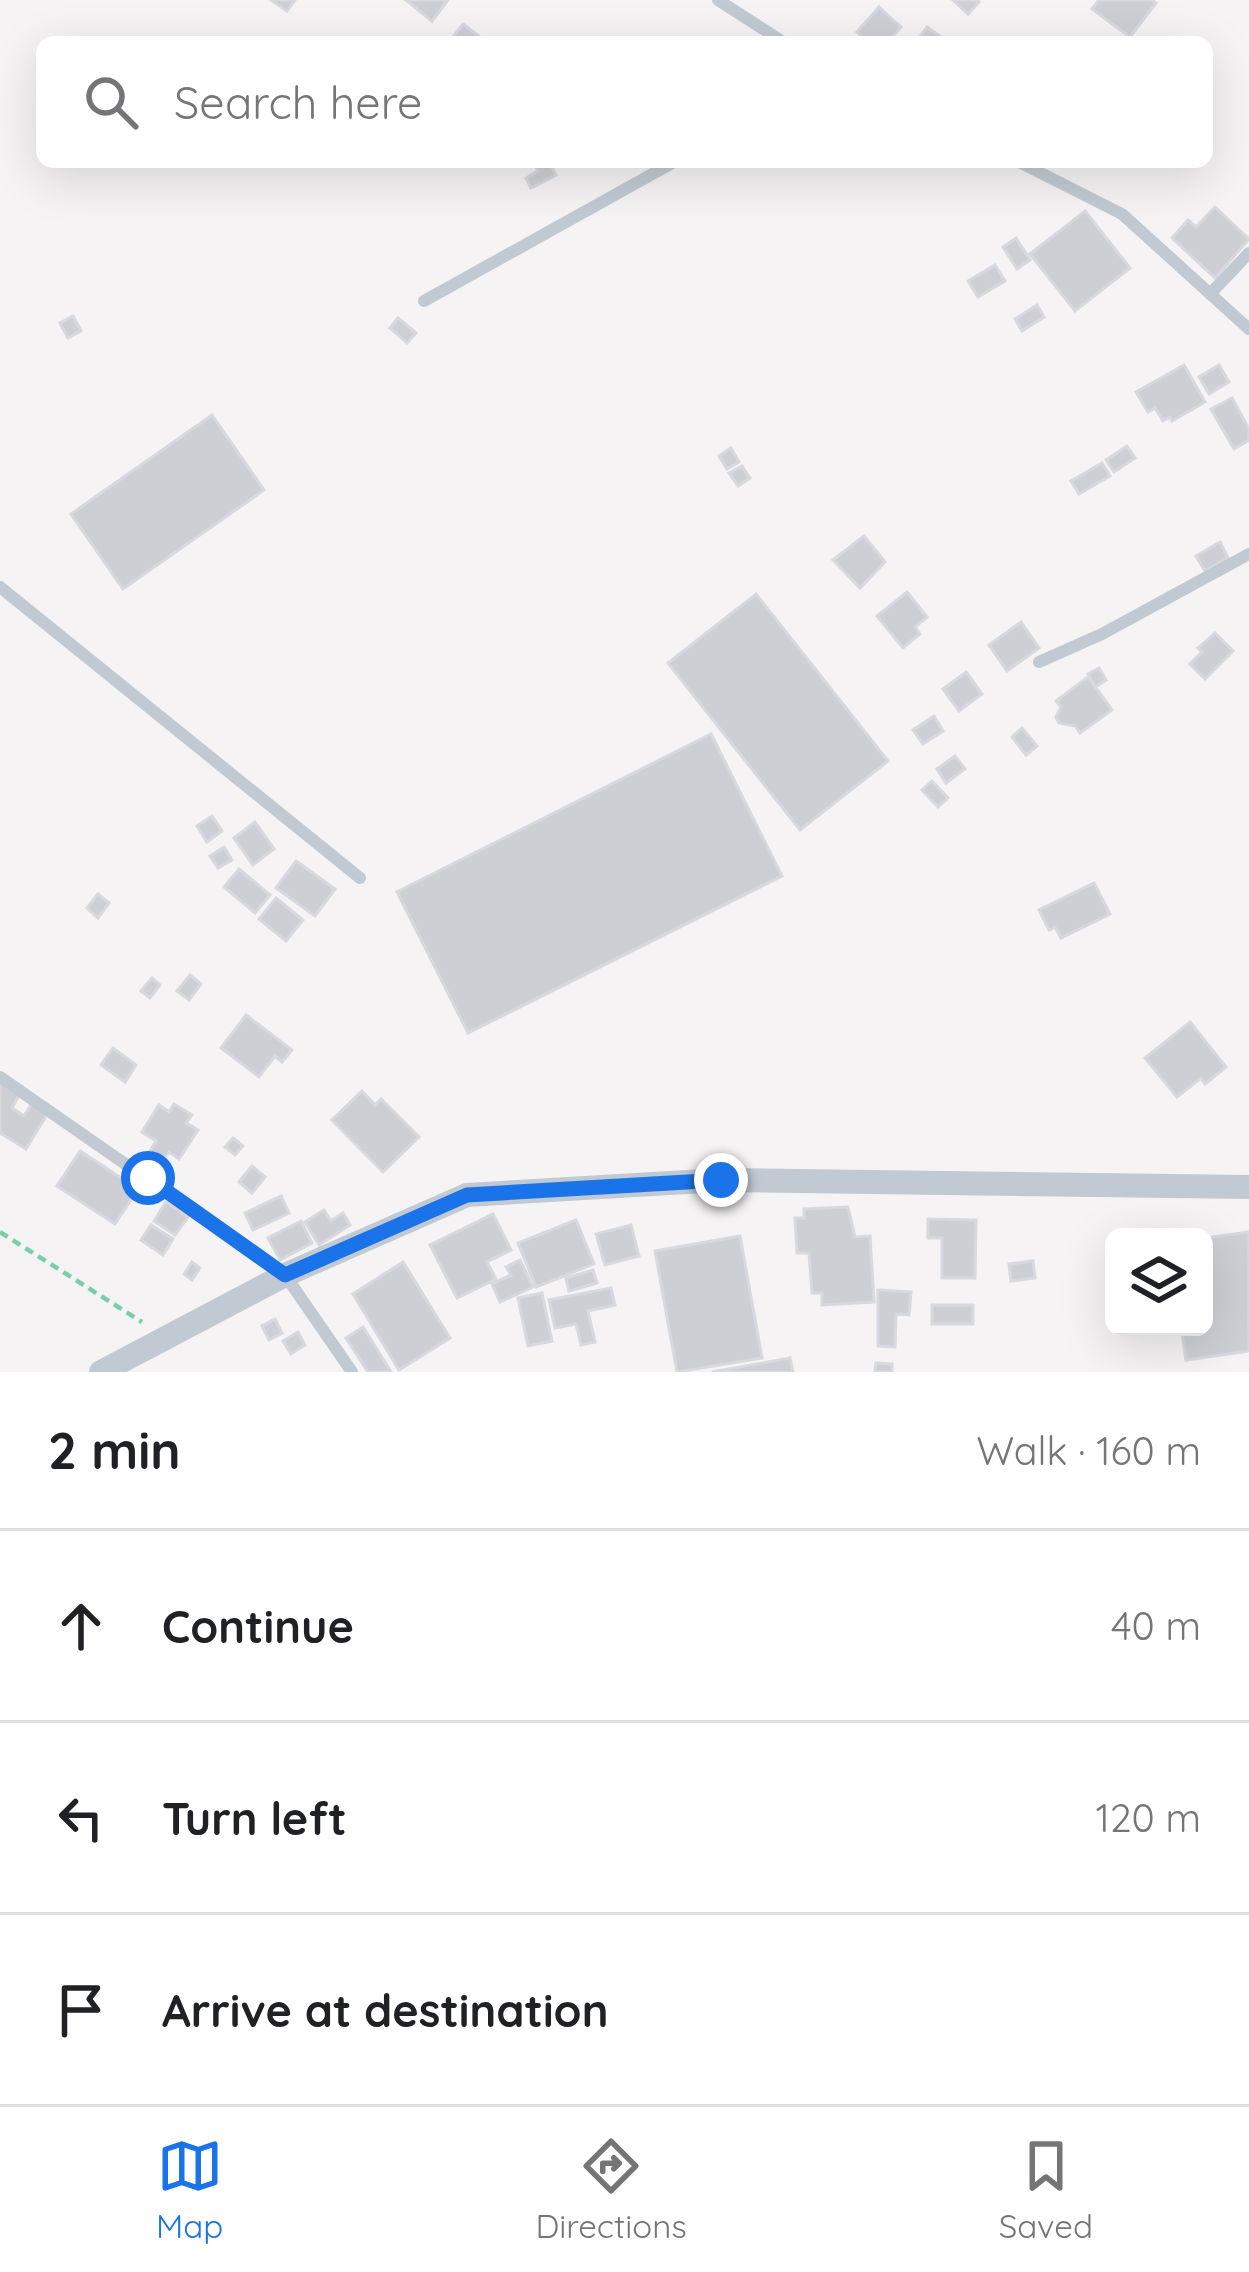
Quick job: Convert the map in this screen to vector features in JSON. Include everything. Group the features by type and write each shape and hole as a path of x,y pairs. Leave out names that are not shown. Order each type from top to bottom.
{"street":[{"path":"100,1372 285,1275 467,1195 721,1180 1249,1187"}],"lane":[{"path":"718,0 774,36"},
{"path":"424,301 663,168"},
{"path":"1031,168 1122,214 1249,329"},
{"path":"1210,293 1249,253"},
{"path":"1039,662 1102,634 1249,554"},
{"path":"0,587 360,878"},
{"path":"0,1078 285,1275 352,1372"}],"path":[{"path":"0,1232 167,1337"}],"building":[{"path":"271,0 295,0 287,11"},
{"path":"406,0 448,0 432,21"},
{"path":"953,0 976,0 979,2 968,14"},
{"path":"1099,0 1156,3 1131,36 1092,9"},
{"path":"879,7 901,27 893,36 857,32"},
{"path":"463,24 479,36 454,36"},
{"path":"552,168 556,175 531,188 526,178"},
{"path":"1215,207 1249,239 1215,278 1172,238 1188,220 1196,227"},
{"path":"1085,211 1130,268 1075,311 1030,254"},
{"path":"1016,238 1030,260 1017,269 1003,247"},
{"path":"995,265 1005,281 978,297 968,281"},
{"path":"1037,305 1044,317 1022,331 1015,319"},
{"path":"73,316 81,331 68,338 60,323"},
{"path":"398,318 416,333 407,343 390,328"},
{"path":"1184,365 1205,402 1172,421 1170,417 1163,421 1155,408 1148,412 1136,392"},
{"path":"1219,365 1229,382 1209,394 1199,377"},
{"path":"1232,398 1249,429 1249,440 1234,449 1211,409"},
{"path":"212,415 264,490 123,589 71,514"},
{"path":"1127,446 1135,458 1114,472 1106,460"},
{"path":"731,448 739,462 727,469 719,456"},
{"path":"1102,463 1110,476 1079,494 1071,481"},
{"path":"742,466 750,478 738,486 729,473"},
{"path":"864,536 885,562 860,588 833,560"},
{"path":"1220,542 1228,558 1205,571 1196,556"},
{"path":"907,592 927,617 915,627 920,634 903,648 877,616"},
{"path":"756,594 888,761 800,830 668,663"},
{"path":"1021,622 1039,648 1007,671 989,645"},
{"path":"1215,633 1233,651 1205,679 1190,664 1202,652 1198,648"},
{"path":"1099,668 1106,680 1095,687 1088,674"},
{"path":"966,672 982,694 959,711 943,689"},
{"path":"1088,677 1112,710 1080,733 1075,726 1059,723 1056,717 1061,707 1056,701"},
{"path":"934,716 943,731 923,744 913,730"},
{"path":"1022,728 1037,746 1026,755 1012,737"},
{"path":"711,734 782,876 468,1033 397,892"},
{"path":"955,756 965,769 946,783 937,769"},
{"path":"932,781 948,798 938,807 922,790"},
{"path":"212,816 222,831 207,842 197,826"},
{"path":"255,822 274,849 253,865 234,838"},
{"path":"224,847 232,860 218,868 210,856"},
{"path":"296,861 335,889 315,916 276,888"},
{"path":"239,869 270,895 255,913 224,887"},
{"path":"1094,883 1110,914 1061,938 1055,927 1049,930 1039,910"},
{"path":"98,894 109,903 98,918 87,908"},
{"path":"276,898 303,920 286,941 259,919"},
{"path":"190,975 201,984 189,1000 177,991"},
{"path":"152,978 160,985 150,998 141,991"},
{"path":"246,1015 292,1050 282,1062 275,1056 259,1077 221,1048"},
{"path":"1190,1022 1226,1067 1205,1084 1201,1078 1177,1097 1145,1058"},
{"path":"113,1048 136,1065 125,1082 101,1065"},
{"path":"0,1083 19,1095 12,1108 24,1116 32,1103 48,1113 26,1149 0,1133"},
{"path":"362,1091 375,1105 381,1099 419,1137 383,1172 332,1120"},
{"path":"174,1104 192,1115 186,1123 198,1130 179,1159 169,1152 162,1162 149,1153 156,1141 142,1132 159,1105 169,1112"},
{"path":"233,1138 243,1146 235,1155 225,1147"},
{"path":"80,1151 138,1189 115,1224 57,1186"},
{"path":"252,1166 265,1177 252,1193 239,1182"},
{"path":"281,1196 289,1213 253,1230 245,1213"},
{"path":"166,1202 188,1217 175,1235 154,1221"},
{"path":"848,1207 855,1237 870,1236 874,1302 822,1305 822,1293 812,1293 809,1253 797,1253 795,1218 804,1218 804,1209"},
{"path":"324,1210 331,1221 343,1213 350,1225 319,1245 305,1222"},
{"path":"493,1214 511,1250 487,1262 496,1279 457,1298 430,1245"},
{"path":"928,1219 976,1220 975,1278 942,1278 942,1238 928,1238"},
{"path":"576,1220 594,1264 536,1287 518,1243"},
{"path":"301,1221 312,1243 280,1260 268,1238"},
{"path":"151,1225 173,1239 163,1255 141,1240"},
{"path":"631,1225 639,1256 605,1265 596,1234"},
{"path":"1249,1232 1249,1351 1186,1360 1182,1336 1213,1336 1213,1237"},
{"path":"740,1236 762,1358 677,1372 655,1251"},
{"path":"520,1260 533,1287 500,1302 492,1284 511,1275 506,1267"},
{"path":"1033,1261 1035,1278 1011,1281 1009,1264"},
{"path":"192,1262 200,1268 192,1280 184,1274"},
{"path":"403,1262 450,1338 399,1370 353,1294"},
{"path":"593,1270 597,1283 569,1291 566,1278"},
{"path":"611,1288 615,1305 588,1311 595,1342 581,1345 576,1324 555,1328 549,1300"},
{"path":"878,1290 911,1292 909,1315 896,1314 895,1347 878,1346"},
{"path":"542,1293 552,1341 528,1346 518,1298"},
{"path":"932,1305 973,1305 973,1324 932,1324"},
{"path":"275,1319 282,1333 269,1340 262,1326"},
{"path":"363,1327 391,1372 368,1372 346,1338"},
{"path":"298,1332 305,1345 291,1354 283,1341"},
{"path":"790,1358 793,1372 712,1372"},
{"path":"876,1363 892,1364 892,1372 875,1372"}],"route":[{"path":"148,1178 285,1275 467,1195 721,1180"}]}
